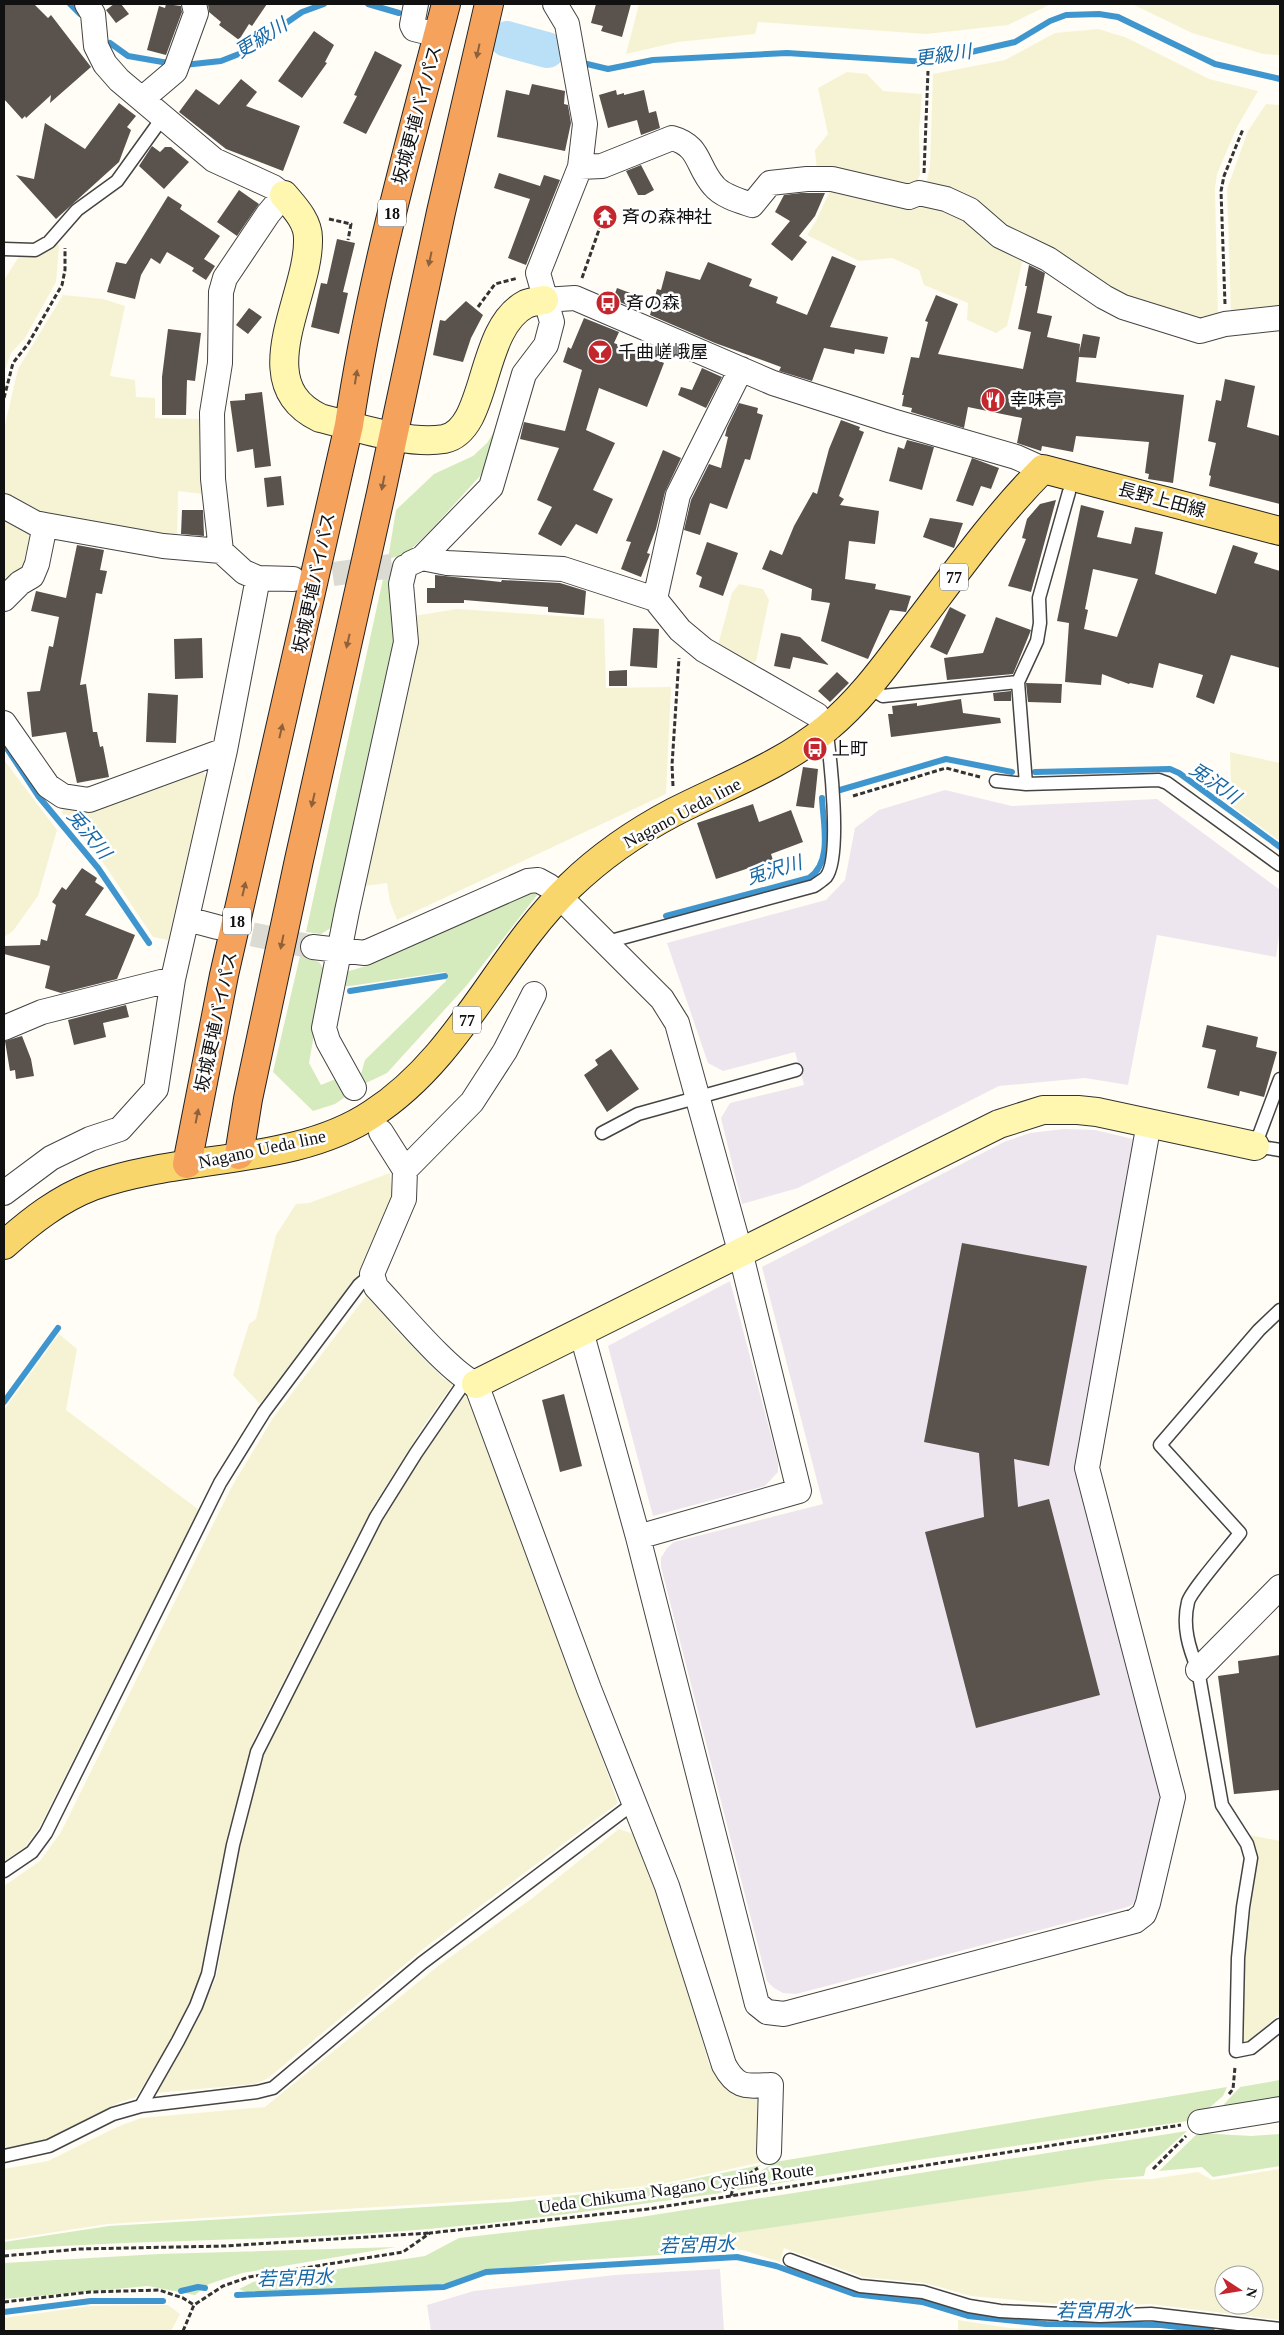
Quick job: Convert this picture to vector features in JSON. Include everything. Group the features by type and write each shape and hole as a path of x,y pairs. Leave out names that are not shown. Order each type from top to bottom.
{"highway":[{"name":"坂城更埴バイパス","path":"187,1164 224,976 349,425 357,368 405,155 446,4"},
{"path":"239,1155 248,1099 299,860 440,212 489,4"}],"main road":[{"name":"長野上田線","path":"1043,469 1280,531"},
{"name":"Nagano Ueda line","path":"4,1245 49,1207 74,1194 138,1173 286,1148 336,1133 357,1124 393,1099 433,1062 559,896 607,854 638,832 675,812 777,763 795,752 826,728 868,687 988,532 1043,469"}],"street":[{"path":"87,4 93,14 96,46 105,64 119,80 214,160 273,187 284,195 300,213 308,236 305,266 285,348 284,372 289,390 308,412 349,425 424,440 446,438 458,433 471,417 483,375 501,328 526,304 544,300 574,298 773,383 1016,457 1043,469"},
{"path":"142,99 177,64 196,13 194,4"},
{"path":"416,4 412,25 414,29 438,35"},
{"path":"354,1088 328,1041 324,1028 406,642 401,584 406,563 491,487 524,374 546,345 552,322 544,300 538,273 580,167 585,124 567,24 555,4"},
{"path":"580,167 602,166 672,138 684,141 696,152 702,168 715,188 734,199 752,205 770,183 807,178 832,179 909,197 919,193 946,200 970,210 1000,236 1048,259 1104,297 1124,307 1200,331 1225,324 1280,318"},
{"path":"284,195 268,214 225,278 221,292 220,363 212,413 213,479 216,525 221,551 244,572 258,578 293,579"},
{"path":"655,599 678,495 741,369"},
{"path":"4,506 35,523 163,546 221,551"},
{"path":"4,599 20,583 32,576 37,564 45,525"},
{"path":"406,563 447,563 563,569 655,599 680,630 704,650 816,714 826,728"},
{"path":"4,1193 51,1158 90,1139 120,1129 156,1089 173,978 225,750 258,578"},
{"path":"4,723 48,786 63,796 89,800 225,750"},
{"path":"313,947 365,953 535,879 544,882 606,942 662,999 677,1023 740,1251 799,1490 638,1536"},
{"path":"186,919 216,927"},
{"path":"4,1028 42,1012 173,978"},
{"path":"405,1170 472,1102 505,1051 534,994"},
{"path":"471,1382 581,1331 999,1124 1025,1114 1043,1110 1078,1110 1268,1148"},
{"path":"581,1331 638,1536 757,2004 768,2012 784,2014 1135,1921 1144,1914 1173,1797 1087,1468 1149,1123"},
{"path":"381,1132 405,1170 404,1199 372,1274 376,1287 471,1382 588,1690 666,1886 724,2066 731,2079 742,2086 771,2085 769,2152"},
{"path":"1198,1670 1280,1586"},
{"path":"1200,2122 1280,2109"}],"lane":[{"path":"4,249 35,250 49,242 77,210 117,181 163,117"},
{"path":"1026,784 1018,682 1036,641 1040,624 1039,598 1069,492"},
{"path":"868,687 883,696 1018,682"},
{"path":"606,942 814,886 827,877 833,860 834,832 832,766 826,728"},
{"path":"996,781 1026,784 1159,780 1167,783 1280,865"},
{"path":"602,1133 638,1114 796,1070"},
{"path":"1268,1148 1280,1079"},
{"path":"4,1871 32,1852 46,1833 220,1483 264,1412 353,1293 372,1274"},
{"path":"1280,1310 1260,1330 1160,1445 1240,1533 1188,1600 1185,1629 1190,1651 1198,1670 1222,1804 1247,1844 1251,1858 1243,1906 1238,1958 1236,2051 1252,2048 1280,2024"},
{"path":"141,2106 196,2006 208,1974 234,1845 257,1752 376,1517 416,1453 471,1382"},
{"path":"4,2156 49,2146 113,2114 141,2106 257,2092 273,2088 422,1963 634,1803"},
{"path":"790,2260 860,2286 923,2292 969,2306 1000,2311 1100,2316 1151,2314 1280,2329"}],"path":[{"path":"919,193 925,168 924,135 928,71"},
{"path":"1225,324 1221,191 1224,176 1243,129"},
{"path":"581,280 600,227"},
{"path":"4,398 13,363 28,344 62,285 65,270 65,235 62,228"},
{"path":"675,812 672,765 680,630"},
{"path":"854,796 946,768 996,781"},
{"path":"1233,2090 1236,2051"},
{"path":"1153,2169 1200,2122"},
{"name":"Ueda Chikuma Nagano Cycling Route","path":"194,2305 223,2286 249,2277 403,2252 430,2234 648,2209 1200,2122"},
{"path":"731,2196 734,2184 769,2161 769,2152"},
{"path":"4,2256 79,2249 225,2246 430,2234"},
{"path":"4,2302 90,2292 159,2290 183,2298 194,2305 183,2331"}],"shaded area":[{"path":"639,4 1051,4 1008,25 926,34 758,22 755,34 678,42 626,54"},
{"path":"1132,4 1280,4 1280,55 1263,54 1192,33"},
{"path":"1098,29 1125,37 1209,79 1258,91 1237,127 1217,174 1215,188 1218,318 1199,323 1128,301 926,184 930,166 933,74 1005,60 1055,33"},
{"path":"847,72 867,74 883,91 922,94 919,131 920,174 917,183 909,189 817,172 815,150 828,134 818,88"},
{"path":"1266,104 1280,105 1280,311 1231,312 1227,189 1248,131"},
{"path":"832,186 943,205 1024,255 1007,326 996,333 967,320 968,303 924,285 919,270 892,258 859,261 807,235 816,221"},
{"path":"57,243 59,246 56,282 25,338 11,353 4,373 4,280 20,255 40,254"},
{"path":"63,295 103,299 125,306 110,376 135,380 136,397 155,398 155,418 200,419 203,494 178,491 177,540 39,515 4,496 4,429 18,369"},
{"path":"4,517 31,531 23,566 4,580"},
{"path":"739,584 763,589 769,600 756,661 749,666 717,649 732,593"},
{"path":"457,609 604,619 606,688 671,687 666,794 397,920 390,902 387,883 364,886 414,616"},
{"path":"1230,752 1280,763 1280,841 1217,795 1231,786"},
{"path":"4,760 57,830 38,896 13,931 4,937"},
{"path":"199,768 206,776 168,940 153,937 102,861 61,812 65,808 80,813"},
{"path":"945,790 1012,806 1157,799 1280,890 1280,928 1276,957 1157,935 1128,1085 1085,1078 999,1086 798,1188 742,1204 721,1118 730,1103 804,1085 795,1052 723,1071 708,1063 667,943 826,900 845,880 855,828 879,810"},
{"path":"1064,1129 1095,1130 1133,1139 1075,1470 1162,1797 1139,1894 1132,1905 1124,1908 796,1994 783,1993 767,1981 661,1567 661,1558 667,1548 674,1542 823,1504 762,1267 1004,1142 1030,1133"},
{"path":"390,1173 393,1201 364,1267 260,1404 233,1375 249,1324 256,1319 276,1235 296,1204 309,1203"},
{"path":"730,1281 778,1462 778,1472 765,1486 653,1516 608,1346"},
{"path":"366,1296 370,1297 397,1331 443,1378 453,1384 423,1427 372,1508 254,1739 227,1837 199,1980 174,2036 136,2097 118,2103 44,2141 4,2149 4,1886 40,1861 61,1832 231,1488 273,1418"},
{"path":"59,1334 77,1349 66,1410 199,1510 39,1828 25,1847 4,1861 4,1410"},
{"path":"467,1393 473,1400 618,1803 427,1946 267,2079 254,2084 156,2093 192,2029 216,1978 240,1845 263,1755 382,1522 418,1462"},
{"path":"619,1829 637,1835 657,1884 709,2064 721,2082 732,2093 763,2094 762,2162 658,2185 506,2199 107,2224 4,2240 4,2169 48,2161 117,2127 141,2118 265,2107 438,1966 530,1900"},
{"path":"1249,1835 1280,1841 1280,2014 1249,2041 1242,2040 1243,1984 1256,1859"},
{"path":"1280,2169 1280,2320 1239,2315 1264,2315 1264,2265 1214,2265 1214,2312 1150,2304 1090,2307 971,2296 925,2283 863,2277 784,2248 780,2262 743,2250 722,2251 720,2235 1097,2180 1152,2179 1198,2172 1212,2180"},
{"path":"720,2269 724,2331 431,2331 427,2305 474,2291 615,2275"},
{"path":"168,2305 180,2314 171,2331 4,2331 4,2318 90,2306"},
{"path":"958,2320 1009,2328 1075,2331 958,2331"}],"green space":[{"path":"498,425 491,452 480,476 430,531 406,554 388,559 396,510 434,474 473,456 487,443"},
{"path":"390,578 397,639 334,926 321,934 306,932 383,579"},
{"path":"534,891 537,895 467,985 387,1073 366,1083 361,1074 365,1060 446,981 445,972 343,986 346,972 366,966 470,917"},
{"path":"300,956 319,962 325,971 309,1063 321,1085 338,1078 348,1095 335,1104 313,1111 273,1072"},
{"path":"1280,2080 1280,2103 1214,2115 1240,2087"},
{"path":"1227,2087 1223,2096 1195,2120 925,2159 737,2190 739,2185 775,2162"},
{"path":"1187,2131 1146,2168 1144,2176 1100,2180 720,2235 722,2251 553,2262 438,2285 246,2292 239,2289 253,2282 425,2256 459,2238 628,2219"},
{"path":"1198,2133 1251,2136 1280,2134 1280,2166 1213,2177 1202,2167 1159,2171"},
{"path":"761,2165 731,2183 728,2192 516,2220 431,2229 341,2235 100,2244 4,2250 4,2242 109,2226 510,2202 660,2186"},
{"path":"396,2247 242,2273 209,2284 195,2295 148,2286 4,2299 4,2263 159,2254"}],"building":[{"path":"4,4 34,4 48,18 51,15 91,67 50,103 51,95 26,118 25,116 22,119 4,99"},
{"path":"114,4 121,4 129,14 116,23 106,10"},
{"path":"166,4 181,6 182,12 166,55 147,50 159,6 165,8"},
{"path":"208,4 267,4 252,26 249,24 239,40 219,25 221,22 209,12"},
{"path":"596,4 631,4 622,37 601,31 603,26 591,23"},
{"path":"314,31 334,45 325,62 327,63 302,98 278,81"},
{"path":"375,51 402,65 366,134 343,123 357,96 354,95"},
{"path":"241,79 257,92 246,106 300,126 283,171 226,149 179,112 196,89 219,105"},
{"path":"532,84 565,91 564,104 568,105 571,123 565,151 497,137 506,90 529,95"},
{"path":"616,90 617,95 624,93 624,95 644,90 649,113 656,111 660,128 641,135 637,120 608,128 599,95"},
{"path":"119,103 136,116 127,127 131,130 119,162 56,219 16,175 34,179 45,123 85,149"},
{"path":"152,146 160,152 165,147 171,147 189,162 164,189 139,166"},
{"path":"641,165 654,190 645,195 638,195 626,171"},
{"path":"499,173 540,186 544,175 560,180 526,265 508,258 530,199 494,188"},
{"path":"239,190 259,204 237,236 217,222"},
{"path":"825,193 815,216 799,236 807,242 792,261 771,244 790,221 775,212 784,195"},
{"path":"168,196 182,205 180,209 220,236 204,259 215,266 206,280 192,271 194,268 167,252 160,264 151,258 141,275 135,299 107,292 116,262 126,264"},
{"path":"337,239 355,243 343,292 348,293 339,334 311,327 321,283 327,284"},
{"path":"832,256 856,266 830,327 888,337 884,354 855,349 854,354 824,348 812,381 779,371 781,367 715,343 650,315 657,289 661,290 666,271 700,280 708,262 752,279 749,286 778,297 776,303 807,315"},
{"path":"1029,265 1045,273 1037,313 1052,316 1047,337 1080,344 1079,354 1083,334 1100,337 1096,358 1079,357 1076,382 1184,395 1173,483 1148,479 1149,474 1145,473 1149,442 1076,436 1073,452 1042,446 1041,451 1017,443 1022,418 968,407 964,428 911,412 912,408 902,406 904,395 902,395 911,357 919,358 928,322 925,321 936,295 958,304 938,354 1023,369 1031,332 1018,329 1027,286 1025,286"},
{"path":"617,288 633,294 629,306 613,299"},
{"path":"466,301 483,315 471,338 463,362 433,355 440,320 445,321"},
{"path":"249,308 262,317 248,334 236,325"},
{"path":"584,318 619,332 614,343 664,363 647,407 599,388 586,430 615,443 593,490 613,499 597,534 576,524 561,546 538,534 552,507 537,500 559,448 520,439 524,422 565,431 582,370 563,362 568,347 571,349"},
{"path":"168,329 201,333 195,381 187,380 186,415 162,415 162,377"},
{"path":"702,368 722,377 706,408 678,395 681,387 692,390"},
{"path":"1225,379 1255,386 1247,427 1280,436 1280,504 1209,486 1211,476 1209,475 1216,443 1208,441 1216,400 1221,401"},
{"path":"262,392 271,466 255,468 253,449 237,452 230,401 245,400 245,394"},
{"path":"739,403 758,408 757,413 763,415 750,460 745,459 727,509 710,503 700,535 684,530 691,500 709,464 721,468 728,437 725,436 727,428"},
{"path":"841,420 860,427 859,430 864,432 839,496 844,499 840,505 879,511 875,544 849,541 845,579 876,584 875,589 911,596 906,612 890,610 868,659 821,641 830,603 811,600 812,589 762,569 770,550 782,555 794,526 813,492 817,494 829,449"},
{"path":"907,440 934,447 922,490 889,481 898,447 904,449"},
{"path":"663,450 681,458 665,492 656,529 647,553 650,554 641,577 621,569 631,542 626,541"},
{"path":"972,458 999,468 991,489 981,486 973,506 956,501"},
{"path":"281,476 284,505 267,507 264,478"},
{"path":"1056,500 1031,592 1008,586 1026,539 1022,538 1027,519 1040,504"},
{"path":"1081,505 1104,511 1097,537 1131,544 1135,527 1163,532 1155,574 1216,594 1233,545 1258,553 1254,563 1280,571 1280,668 1231,655 1214,704 1196,697 1203,675 1159,663 1153,688 1129,684 1102,674 1101,685 1065,682 1069,623 1057,621","holes":["1093,569 1138,579 1117,637 1084,629 1088,610 1085,609"]},
{"path":"182,510 203,510 204,536 181,534"},
{"path":"930,518 963,523 954,548 923,537"},
{"path":"707,542 738,553 723,596 699,587 702,577 696,574"},
{"path":"77,545 104,550 100,570 107,571 102,594 96,593 80,685 86,684 93,732 97,732 100,747 103,746 109,777 77,783 66,732 32,737 27,692 40,691 49,646 53,647 59,617 31,611 36,591 66,598"},
{"path":"435,575 501,582 502,580 560,583 586,591 584,615 548,612 548,607 464,600 464,603 427,603 427,588 435,588"},
{"path":"950,607 966,615 947,655 930,647"},
{"path":"996,617 1031,630 1013,674 947,680 944,658 983,653"},
{"path":"633,628 659,629 657,668 630,666"},
{"path":"781,633 800,637 829,665 793,657 790,669 774,666"},
{"path":"202,638 203,678 175,679 174,639"},
{"path":"627,670 627,686 609,686 609,671"},
{"path":"837,672 849,683 830,702 818,691"},
{"path":"1026,683 1062,684 1061,703 1028,702"},
{"path":"1011,691 1011,701 994,701 993,693"},
{"path":"148,693 178,695 176,743 146,742"},
{"path":"961,699 963,713 1000,718 1001,723 891,737 888,714 893,714 892,706 917,703 917,706"},
{"path":"803,767 818,769 814,808 796,806"},
{"path":"753,804 759,822 791,810 803,842 771,854 773,860 716,879 697,823"},
{"path":"82,868 97,878 95,882 104,888 85,915 135,935 117,979 61,993 45,988 50,966 4,954 4,946 40,945 41,939 47,941 56,905 52,902 62,887 66,890"},
{"path":"126,1005 129,1017 103,1023 106,1037 74,1045 68,1020"},
{"path":"1207,1025 1258,1037 1256,1047 1277,1052 1264,1097 1240,1091 1239,1096 1207,1088 1216,1050 1202,1047"},
{"path":"22,1036 31,1059 34,1076 16,1079 15,1070 10,1071 5,1041"},
{"path":"611,1049 639,1089 607,1112 584,1075 598,1065 595,1060"},
{"path":"962,1243 1087,1266 1049,1466 1014,1459 1018,1507 1049,1499 1100,1695 976,1728 925,1532 984,1517 979,1453 924,1442"},
{"path":"564,1394 582,1466 560,1472 542,1400"},
{"path":"1280,1655 1280,1790 1234,1794 1218,1676 1239,1673 1238,1661"}],"waterway":[{"name":"更級川","path":"70,4 80,14"},
{"name":"更級川","path":"184,65 221,61 244,52 302,12 324,4"},
{"name":"更級川","path":"368,4 399,13"},
{"name":"更級川","path":"587,64 608,69 653,60 787,53 927,62 1015,42 1050,21 1066,15 1099,14 1118,17 1215,64 1280,79"},
{"name":"更級川","path":"507,39 547,50"},
{"name":"更級川","path":"110,43 128,56 174,64"},
{"name":"兎沢川","path":"4,744 39,797 98,868 149,943"},
{"name":"兎沢川","path":"840,790 946,759 1012,772"},
{"name":"兎沢川","path":"1035,772 1170,769 1179,773 1280,847"},
{"name":"兎沢川","path":"666,916 809,878 816,871 824,852 825,830 822,798"},
{"name":"兎沢川","path":"350,991 445,976"},
{"path":"4,1402 58,1328"},
{"name":"若宮用水","path":"237,2295 444,2287 486,2272 737,2257 776,2266 854,2294 922,2302 968,2316 1046,2324 1161,2325 1212,2331"},
{"name":"若宮用水","path":"181,2291 198,2287 205,2288"},
{"name":"若宮用水","path":"4,2312 91,2301 163,2301"}],"tunnel":[{"path":"297,579 392,566"},
{"path":"217,927 313,947"}],"place":[{"name":"斉の森神社","path":"605,217"},
{"name":"斉の森","path":"608,303"},
{"name":"千曲嵯峨屋","path":"600,352"},
{"name":"幸味亭","path":"993,400"},
{"name":"上町","path":"815,749"}]}
